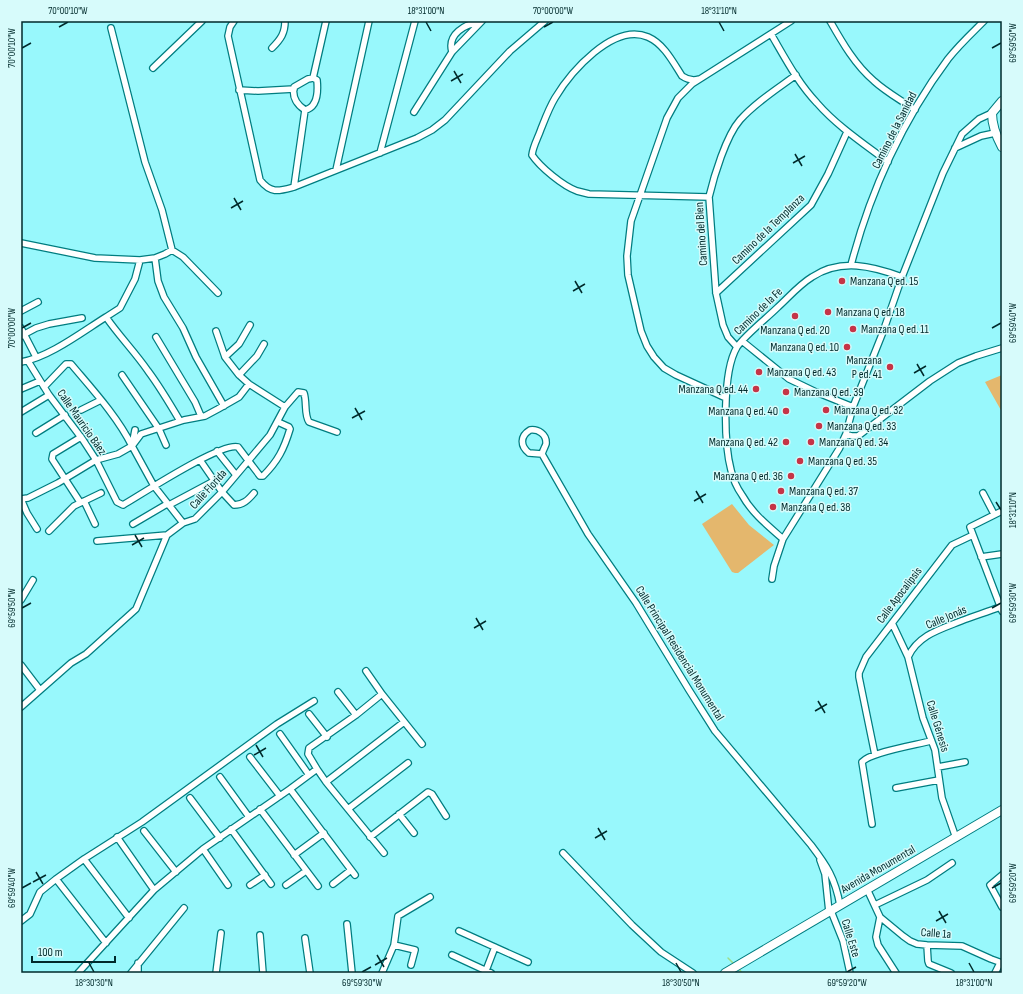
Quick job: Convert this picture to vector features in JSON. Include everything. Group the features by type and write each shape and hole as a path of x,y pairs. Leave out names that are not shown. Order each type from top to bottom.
{"main road":[{"path":"1002,102 992,113 995,133 1002,147"},
{"name":"Avenida Monumental","path":"725,973 1002,810"}],"street":[{"path":"153,68 202,21"},
{"path":"234,21 230,27 228,36 260,180 265,187 271,190 280,191 294,187 380,153 417,138 432,130 445,120 510,51 544,21"},
{"path":"272,48 280,40 285,30 285,21"},
{"path":"313,78 326,21"},
{"path":"336,170 369,21"},
{"path":"380,153 415,21"},
{"path":"726,398 684,380 670,372 654,357 647,346 641,331 628,275 627,256 631,221 667,118 683,92 703,77 791,21"},
{"path":"830,21 846,48 865,73 880,87 915,110"},
{"name":"Camino de la Sanidad","path":"851,265 862,226 888,162 915,110 950,57 984,21"},
{"path":"452,52 452,42 458,32 463,27 471,23 481,22"},
{"path":"414,112 452,52 481,22"},
{"path":"111,28 145,162 162,210 172,250 183,257 218,293"},
{"path":"771,34 796,75 817,103 847,132 888,162"},
{"path":"703,77 696,80 686,79 682,76 664,50 648,37 630,35 606,43 587,58 569,78 555,97 549,108 532,155 539,164 576,191 596,194 640,196 709,197"},
{"name":"Camino del Bien","path":"737,347 728,338 723,324 716,293 709,197 711,186 724,151 738,122 752,108 796,75"},
{"path":"239,90 258,91 294,89 313,78"},
{"path":"294,89 294,97 300,107 305,110 310,109 316,99 317,80 313,78"},
{"path":"294,187 305,110"},
{"path":"772,579 783,539 839,449 846,434 854,407 883,332 902,277 943,173 962,134 979,119 992,113"},
{"name":"Camino de la Templanza","path":"716,293 811,205 828,174 847,132"},
{"path":"955,148 976,138 995,133"},
{"path":"21,243 95,258 140,260 155,258 172,250"},
{"path":"155,258 158,280 164,297 183,328 196,357 224,406"},
{"path":"21,362 36,358 60,345 120,308 135,280 140,260"},
{"name":"Camino de la Fe","path":"783,539 751,510 734,479 728,458 726,398 732,361 737,347 799,287 813,276 828,270 851,265 867,266 884,270 902,277"},
{"path":"21,310 38,302"},
{"path":"106,317 149,372 180,421"},
{"path":"23,336 36,328 82,318"},
{"path":"225,358 239,344 250,325"},
{"path":"21,328 23,336 36,358"},
{"path":"216,330 225,358 239,375 249,384 285,407"},
{"path":"156,337 195,402 201,416"},
{"path":"742,341 789,379 816,392 854,407"},
{"path":"239,375 257,356 264,344"},
{"path":"846,434 858,436 930,381 958,363 1002,348"},
{"name":"Calle Mauricio Báez","path":"28,361 49,395 81,437 96,460 117,502 123,505 154,486"},
{"path":"44,387 66,364 71,364 101,400 126,435 154,486 183,523"},
{"path":"122,375 160,429 166,445"},
{"path":"21,389 40,381"},
{"path":"37,529 27,513 21,499 28,498 96,460 118,454 132,446 141,434 160,429 180,421 201,416 224,406 239,397 249,384"},
{"name":"Calle Florida","path":"167,535 183,523 195,519 222,492 270,436 285,407 298,392 304,393 307,406 306,418 309,422 337,432"},
{"path":"21,412 49,395"},
{"path":"81,410 101,400"},
{"path":"36,433 65,415"},
{"path":"154,486 217,451 235,446 238,447 260,476 263,476 274,465 281,454 290,429 289,427 278,422"},
{"path":"132,446 135,430"},
{"path":"534,430 541,432 544,435 546,442 542,454 529,453 523,447 522,439 527,432 534,430"},
{"path":"81,437 53,454 52,459 64,479 82,502 95,524"},
{"path":"217,451 236,475"},
{"name":"Calle Principal Residencial Monumental","path":"542,454 588,534 636,603 715,731 817,852 828,868 836,886 840,905"},
{"path":"200,460 222,492 234,505 239,505 247,501 254,493"},
{"path":"133,524 214,480"},
{"path":"49,531 74,506 101,493"},
{"path":"983,493 994,514"},
{"path":"1001,609 970,527 1002,511"},
{"path":"21,707 71,663 86,654 136,609 167,535 97,541"},
{"name":"Calle Apocalipsis","path":"875,755 860,682 860,673 866,657 952,545 974,535"},
{"path":"981,557 1002,554"},
{"path":"21,600 33,580"},
{"name":"Calle Jonás","path":"908,657 916,644 930,634 1001,609"},
{"name":"Calle Génesis","path":"892,623 908,657 923,718 935,750 942,798 956,838"},
{"path":"21,665 40,690"},
{"path":"366,671 382,694 422,744"},
{"path":"338,692 356,716"},
{"path":"382,694 356,716 309,748 308,754 316,769 384,853"},
{"path":"21,920 30,914 40,892 56,879 84,859 142,822 277,724 314,701"},
{"path":"309,714 327,737"},
{"path":"326,782 404,722"},
{"path":"280,734 309,775"},
{"path":"872,824 862,762 863,760 875,755 931,741"},
{"path":"250,756 280,796"},
{"path":"348,809 408,762"},
{"path":"938,767 965,762"},
{"path":"78,973 154,890 203,849 290,789 316,769"},
{"path":"220,777 249,817"},
{"path":"896,788 939,780"},
{"path":"290,789 353,872 333,884"},
{"path":"370,837 428,792 432,794 446,816"},
{"path":"190,798 220,838"},
{"path":"260,809 318,886"},
{"path":"399,814 414,833"},
{"path":"231,829 271,884"},
{"path":"144,831 176,872"},
{"path":"294,855 324,833"},
{"path":"118,837 154,890"},
{"path":"203,849 228,885"},
{"path":"563,852 632,925 655,947 693,973"},
{"name":"Calle Principal Residencial Monumental","path":"817,852 825,874 830,912"},
{"path":"84,859 129,918"},
{"path":"875,904 927,880 952,863"},
{"path":"286,885 306,871"},
{"path":"250,885 265,875"},
{"path":"1002,875 990,886 1002,907"},
{"path":"56,879 106,943"},
{"path":"827,887 836,886"},
{"name":"Calle 1a","path":"867,889 880,917 903,936 915,943 927,945 962,946 1001,963"},
{"path":"382,973 394,945 398,916 430,897"},
{"path":"131,973 184,908"},
{"name":"Calle Este","path":"830,912 843,941 850,972"},
{"path":"880,917 876,937 878,945 896,973"},
{"path":"347,924 352,973"},
{"path":"459,931 528,962"},
{"path":"216,973 221,933"},
{"path":"260,935 262,973"},
{"path":"305,938 310,973"},
{"path":"394,945 415,950 411,965"},
{"path":"927,945 929,964 951,973"},
{"path":"452,955 488,972 495,947"},
{"path":"138,963 138,973"},
{"path":"995,973 1001,963"}],"shaded area":[{"path":"1002,375 1002,412 985,382"},
{"path":"732,504 749,525 774,545 738,573 732,572 702,524"}],"waterway":[{"path":"728,958 735,965"},
{"path":"739,969 742,973"}],"place":[{"name":"Manzana Q ed. 15","path":"842,281"},
{"name":"Manzana Q ed. 18","path":"828,312"},
{"name":"Manzana Q ed. 20","path":"795,316"},
{"name":"Manzana Q ed. 11","path":"853,329"},
{"name":"Manzana Q ed. 10","path":"847,347"},
{"name":"Manzana P ed. 41","path":"890,367"},
{"name":"Manzana Q ed. 43","path":"759,372"},
{"name":"Manzana Q ed. 44","path":"756,389"},
{"name":"Manzana Q ed. 39","path":"786,392"},
{"name":"Manzana Q ed. 32","path":"826,410"},
{"name":"Manzana Q ed. 40","path":"786,411"},
{"name":"Manzana Q ed. 33","path":"819,426"},
{"name":"Manzana Q ed. 42","path":"786,442"},
{"name":"Manzana Q ed. 34","path":"811,442"},
{"name":"Manzana Q ed. 35","path":"800,461"},
{"name":"Manzana Q ed. 36","path":"791,476"},
{"name":"Manzana Q ed. 37","path":"781,491"},
{"name":"Manzana Q ed. 38","path":"773,507"}]}
